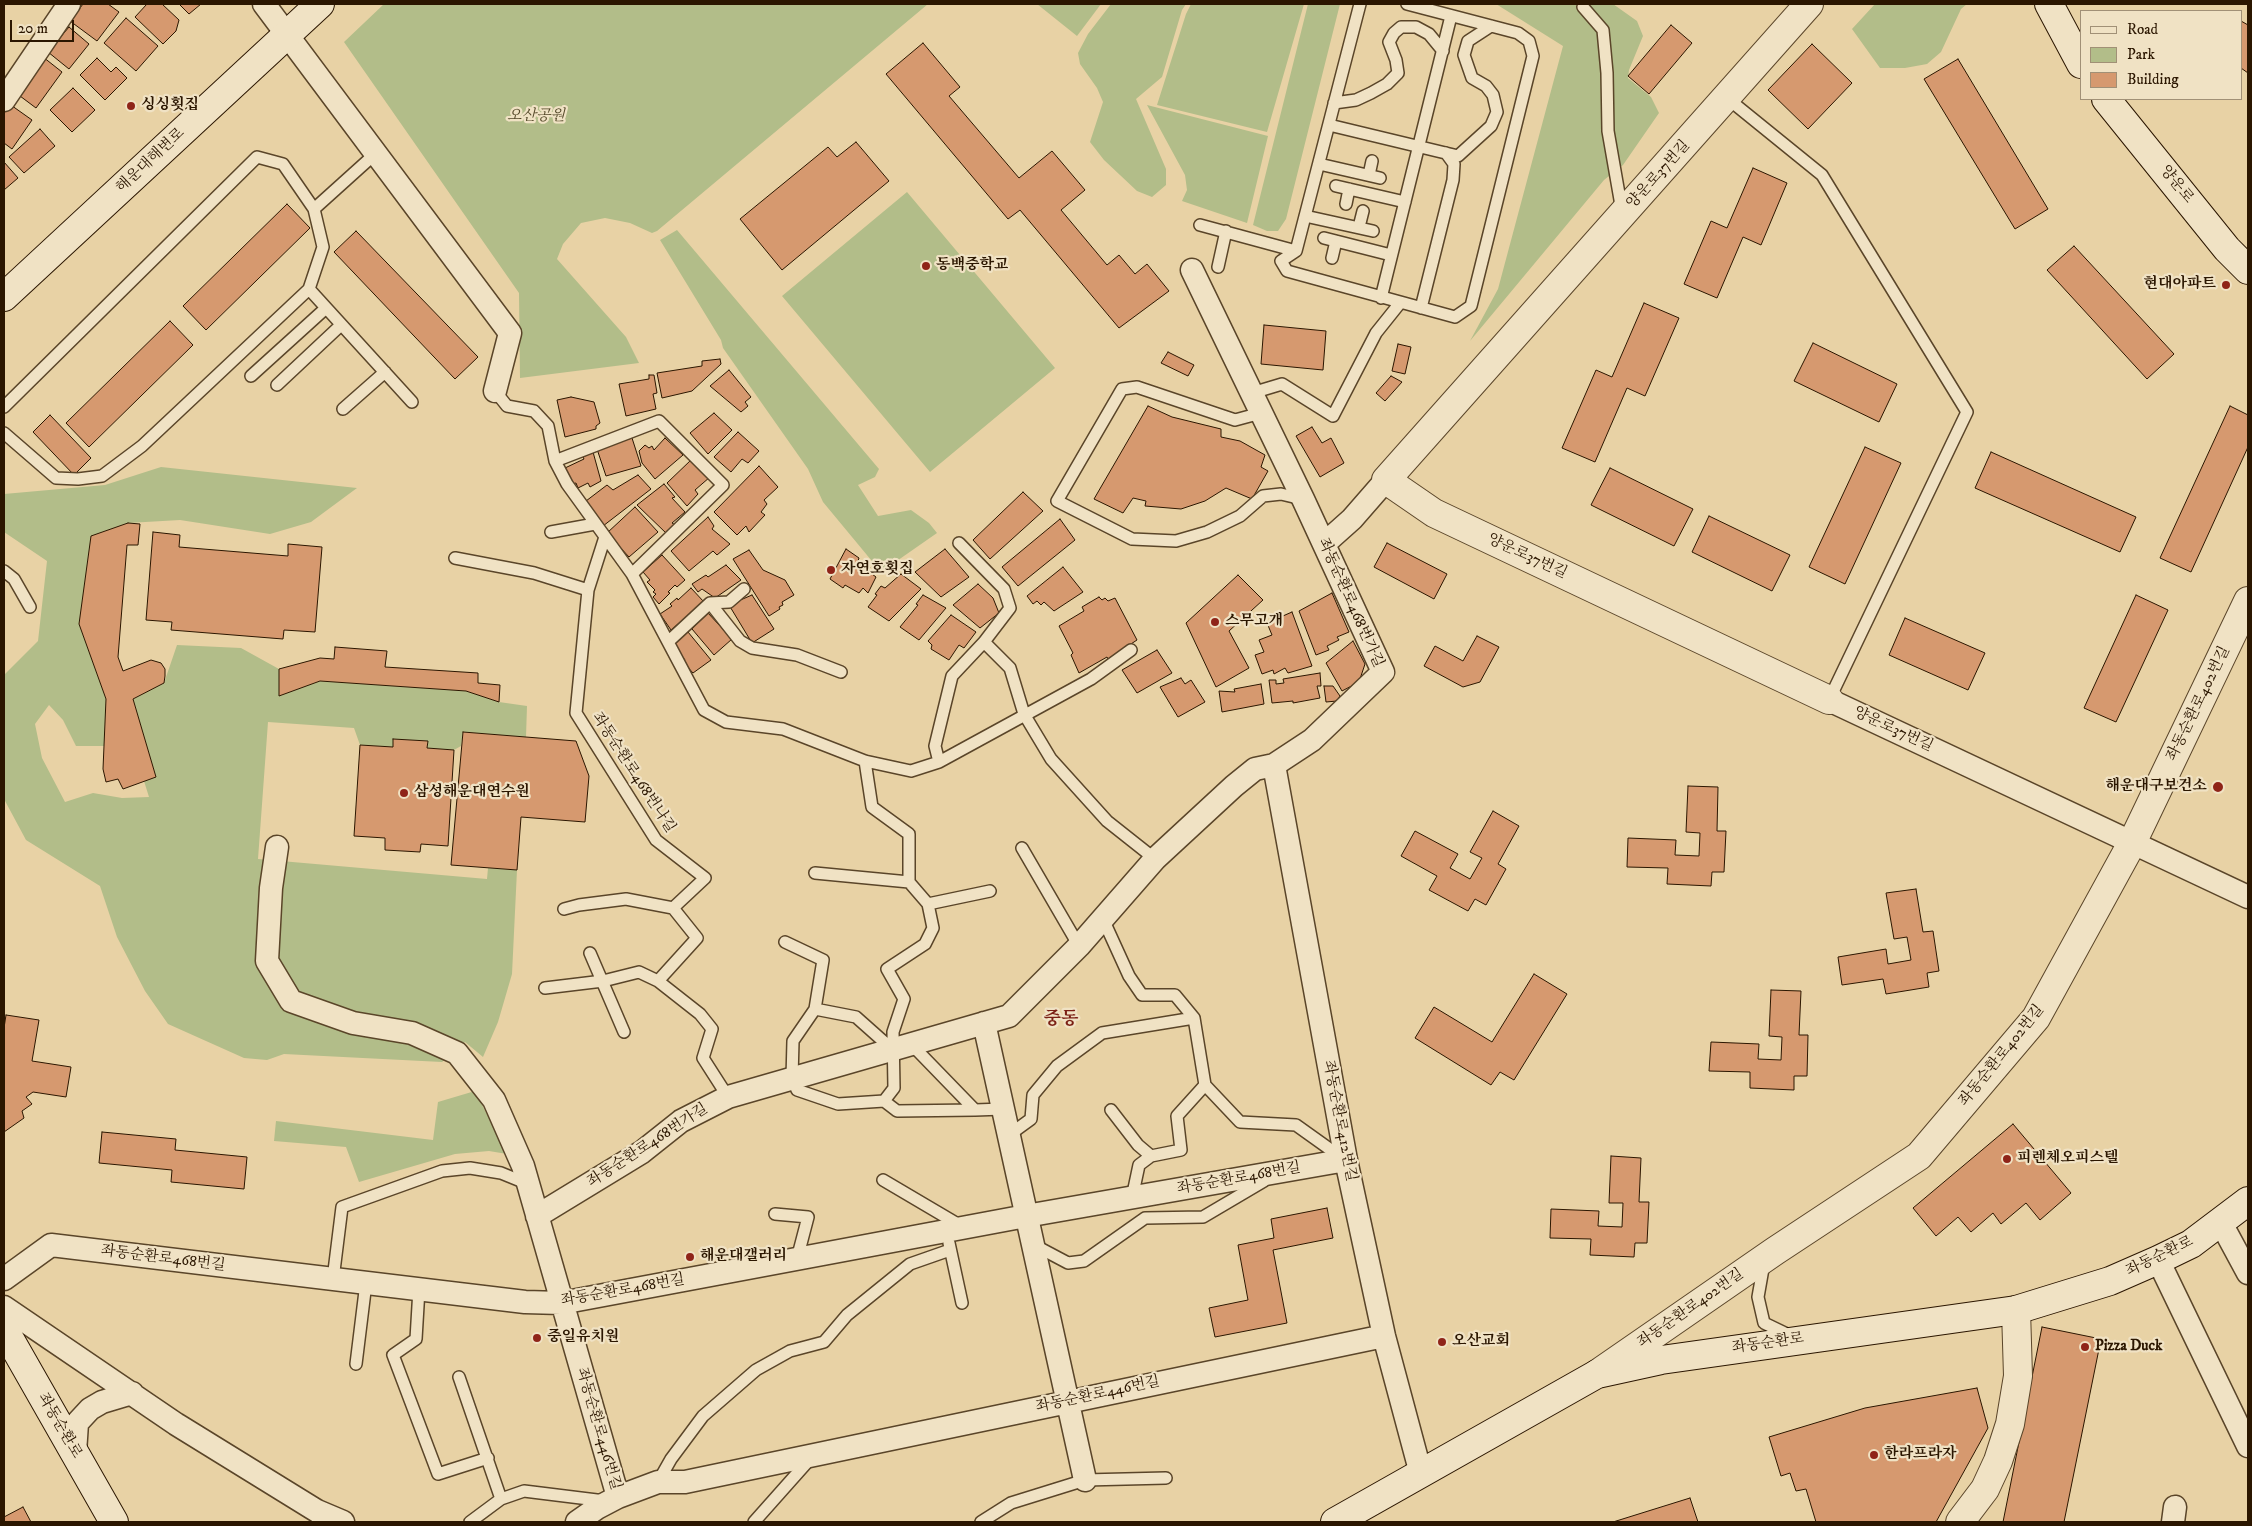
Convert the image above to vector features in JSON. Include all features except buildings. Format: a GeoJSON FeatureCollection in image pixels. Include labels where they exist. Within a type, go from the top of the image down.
{"type":"FeatureCollection","features":[{"type":"Feature","properties":{"kind":"street"},"geometry":{"type":"LineString","coordinates":[[4,100],[69,4]]}},
{"type":"Feature","properties":{"kind":"street"},"geometry":{"type":"LineString","coordinates":[[264,4],[510,333],[494,391]]}},
{"type":"Feature","properties":{"kind":"street","name":"해운대해변로"},"geometry":{"type":"LineString","coordinates":[[4,297],[320,4]]}},
{"type":"Feature","properties":{"kind":"street","name":"양운로37번길"},"geometry":{"type":"LineString","coordinates":[[1809,4],[1386,480],[1434,514],[2248,897]]}},
{"type":"Feature","properties":{"kind":"street"},"geometry":{"type":"LineString","coordinates":[[2049,4],[2080,62]]}},
{"type":"Feature","properties":{"kind":"street","name":"양운로"},"geometry":{"type":"LineString","coordinates":[[2107,100],[2227,249],[2248,270]]}},
{"type":"Feature","properties":{"kind":"street","name":"좌동순환로468번가길"},"geometry":{"type":"LineString","coordinates":[[537,1216],[642,1152],[681,1121],[728,1097],[1009,1016],[1079,946],[1155,860],[1234,786],[1255,769],[1274,765],[1312,740],[1383,672],[1303,499],[1192,270]]}},
{"type":"Feature","properties":{"kind":"street"},"geometry":{"type":"LineString","coordinates":[[1324,544],[1352,520],[1386,480]]}},
{"type":"Feature","properties":{"kind":"street","name":"좌동순환로402번길"},"geometry":{"type":"LineString","coordinates":[[1597,1374],[1764,1258],[1919,1156],[2036,1018],[2132,843],[2248,601]]}},
{"type":"Feature","properties":{"kind":"street","name":"좌동순환로412번길"},"geometry":{"type":"LineString","coordinates":[[1274,765],[1346,1160],[1384,1336],[1421,1474]]}},
{"type":"Feature","properties":{"kind":"street"},"geometry":{"type":"LineString","coordinates":[[277,847],[271,888],[267,961],[291,1001],[353,1023],[412,1033],[457,1053],[494,1100],[523,1166],[561,1303]]}},
{"type":"Feature","properties":{"kind":"street"},"geometry":{"type":"LineString","coordinates":[[984,1023],[1085,1480]]}},
{"type":"Feature","properties":{"kind":"street","name":"좌동순환로468번길"},"geometry":{"type":"LineString","coordinates":[[4,1279],[52,1246],[525,1302],[561,1303],[797,1259],[953,1236],[1026,1216],[1346,1160]]}},
{"type":"Feature","properties":{"kind":"street","name":"좌동순환로"},"geometry":{"type":"LineString","coordinates":[[1335,1522],[1597,1374],[1661,1360],[1797,1339],[2016,1310],[2110,1281],[2158,1260],[2191,1244],[2248,1201]]}},
{"type":"Feature","properties":{"kind":"street"},"geometry":{"type":"LineString","coordinates":[[2221,1223],[2248,1273]]}},
{"type":"Feature","properties":{"kind":"street"},"geometry":{"type":"LineString","coordinates":[[2158,1260],[2248,1446]]}},
{"type":"Feature","properties":{"kind":"street","name":"좌동순환로446번길"},"geometry":{"type":"LineString","coordinates":[[561,1303],[604,1507]]}},
{"type":"Feature","properties":{"kind":"street"},"geometry":{"type":"LineString","coordinates":[[4,1307],[176,1424],[317,1511],[343,1522]]}},
{"type":"Feature","properties":{"kind":"street"},"geometry":{"type":"LineString","coordinates":[[1960,1522],[1985,1489],[1998,1461],[2010,1424],[2018,1376],[2016,1310]]}},
{"type":"Feature","properties":{"kind":"street","name":"좌동순환로"},"geometry":{"type":"LineString","coordinates":[[4,1329],[114,1522]]}},
{"type":"Feature","properties":{"kind":"street","name":"좌동순환로446번길"},"geometry":{"type":"LineString","coordinates":[[577,1522],[658,1482],[684,1482],[1384,1336]]}},
{"type":"Feature","properties":{"kind":"street"},"geometry":{"type":"LineString","coordinates":[[74,1453],[77,1423],[90,1409],[102,1402],[132,1393]]}},
{"type":"Feature","properties":{"kind":"lane"},"geometry":{"type":"LineString","coordinates":[[1360,4],[1296,251],[1281,261],[1287,271],[1455,317],[1471,306],[1533,56],[1529,41],[1518,33],[1407,4]]}},
{"type":"Feature","properties":{"kind":"lane"},"geometry":{"type":"LineString","coordinates":[[1583,7],[1603,30],[1607,73],[1608,131],[1622,216]]}},
{"type":"Feature","properties":{"kind":"lane"},"geometry":{"type":"LineString","coordinates":[[1381,298],[1452,16]]}},
{"type":"Feature","properties":{"kind":"lane"},"geometry":{"type":"LineString","coordinates":[[1334,103],[1356,100],[1371,94],[1387,84],[1398,73],[1396,60],[1389,42],[1401,26],[1416,26],[1429,34],[1442,51]]}},
{"type":"Feature","properties":{"kind":"lane"},"geometry":{"type":"LineString","coordinates":[[1328,125],[1458,156],[1492,126],[1497,112],[1494,95],[1486,86],[1472,78],[1464,55],[1468,41],[1491,26]]}},
{"type":"Feature","properties":{"kind":"lane"},"geometry":{"type":"LineString","coordinates":[[1727,98],[1822,175],[1967,412],[1829,700]]}},
{"type":"Feature","properties":{"kind":"lane"},"geometry":{"type":"LineString","coordinates":[[1421,308],[1453,180],[1454,164],[1446,153]]}},
{"type":"Feature","properties":{"kind":"lane"},"geometry":{"type":"LineString","coordinates":[[314,209],[375,154]]}},
{"type":"Feature","properties":{"kind":"lane"},"geometry":{"type":"LineString","coordinates":[[4,407],[257,157],[283,164],[314,209],[323,247],[309,290],[142,446],[102,476],[78,480],[56,478],[4,433]]}},
{"type":"Feature","properties":{"kind":"lane"},"geometry":{"type":"LineString","coordinates":[[1319,164],[1375,176],[1372,161]]}},
{"type":"Feature","properties":{"kind":"lane"},"geometry":{"type":"LineString","coordinates":[[1336,186],[1404,202]]}},
{"type":"Feature","properties":{"kind":"lane"},"geometry":{"type":"LineString","coordinates":[[1346,204],[1349,189]]}},
{"type":"Feature","properties":{"kind":"lane"},"geometry":{"type":"LineString","coordinates":[[1359,227],[1363,211]]}},
{"type":"Feature","properties":{"kind":"lane"},"geometry":{"type":"LineString","coordinates":[[1305,216],[1374,231]]}},
{"type":"Feature","properties":{"kind":"lane"},"geometry":{"type":"LineString","coordinates":[[1200,225],[1296,251]]}},
{"type":"Feature","properties":{"kind":"lane"},"geometry":{"type":"LineString","coordinates":[[1218,267],[1226,231]]}},
{"type":"Feature","properties":{"kind":"lane"},"geometry":{"type":"LineString","coordinates":[[1324,238],[1391,256]]}},
{"type":"Feature","properties":{"kind":"lane"},"geometry":{"type":"LineString","coordinates":[[1332,258],[1336,241]]}},
{"type":"Feature","properties":{"kind":"lane"},"geometry":{"type":"LineString","coordinates":[[309,290],[412,402]]}},
{"type":"Feature","properties":{"kind":"lane"},"geometry":{"type":"LineString","coordinates":[[1252,392],[1282,384],[1333,416],[1376,333],[1400,303]]}},
{"type":"Feature","properties":{"kind":"lane"},"geometry":{"type":"LineString","coordinates":[[251,376],[326,308]]}},
{"type":"Feature","properties":{"kind":"lane"},"geometry":{"type":"LineString","coordinates":[[277,385],[341,324]]}},
{"type":"Feature","properties":{"kind":"lane"},"geometry":{"type":"LineString","coordinates":[[343,409],[385,372]]}},
{"type":"Feature","properties":{"kind":"lane"},"geometry":{"type":"LineString","coordinates":[[1262,413],[1235,420],[1136,387],[1122,389],[1057,501],[1132,539],[1176,541],[1207,532],[1240,516],[1263,496],[1281,494],[1303,499]]}},
{"type":"Feature","properties":{"kind":"lane"},"geometry":{"type":"LineString","coordinates":[[494,391],[507,406],[534,411],[548,426],[555,461],[567,484],[632,574],[704,710],[726,722],[783,729],[865,761],[910,771],[939,762],[1091,679],[1131,650]]}},
{"type":"Feature","properties":{"kind":"lane"},"geometry":{"type":"LineString","coordinates":[[555,461],[659,421],[722,485],[632,574]]}},
{"type":"Feature","properties":{"kind":"lane"},"geometry":{"type":"LineString","coordinates":[[551,532],[595,524]]}},
{"type":"Feature","properties":{"kind":"lane","name":"좌동순환로468번나길"},"geometry":{"type":"LineString","coordinates":[[605,537],[588,590],[576,713],[656,840],[705,878],[673,908]]}},
{"type":"Feature","properties":{"kind":"lane"},"geometry":{"type":"LineString","coordinates":[[939,762],[935,746],[952,676],[984,642],[1010,608],[1004,589],[959,543]]}},
{"type":"Feature","properties":{"kind":"lane"},"geometry":{"type":"LineString","coordinates":[[455,558],[534,573],[588,590]]}},
{"type":"Feature","properties":{"kind":"lane"},"geometry":{"type":"LineString","coordinates":[[4,571],[14,579],[30,607]]}},
{"type":"Feature","properties":{"kind":"lane"},"geometry":{"type":"LineString","coordinates":[[669,641],[710,603],[729,602],[744,588]]}},
{"type":"Feature","properties":{"kind":"lane"},"geometry":{"type":"LineString","coordinates":[[710,603],[740,641],[752,648],[797,655],[841,672]]}},
{"type":"Feature","properties":{"kind":"lane"},"geometry":{"type":"LineString","coordinates":[[984,642],[1010,668],[1024,714],[1051,759],[1108,821],[1155,860]]}},
{"type":"Feature","properties":{"kind":"lane"},"geometry":{"type":"LineString","coordinates":[[865,761],[872,807],[908,834],[908,882]]}},
{"type":"Feature","properties":{"kind":"lane"},"geometry":{"type":"LineString","coordinates":[[1022,848],[1079,946]]}},
{"type":"Feature","properties":{"kind":"lane"},"geometry":{"type":"LineString","coordinates":[[815,873],[908,882],[928,904],[933,928],[925,944],[887,968],[904,999],[893,1032],[902,1046],[894,1088],[884,1101]]}},
{"type":"Feature","properties":{"kind":"lane"},"geometry":{"type":"LineString","coordinates":[[928,904],[990,891]]}},
{"type":"Feature","properties":{"kind":"lane"},"geometry":{"type":"LineString","coordinates":[[564,909],[579,905],[626,899],[673,908],[697,938],[658,981]]}},
{"type":"Feature","properties":{"kind":"lane"},"geometry":{"type":"LineString","coordinates":[[1103,919],[1129,976],[1142,995],[1174,995],[1194,1018],[1205,1085],[1240,1122],[1296,1124],[1346,1160]]}},
{"type":"Feature","properties":{"kind":"lane"},"geometry":{"type":"LineString","coordinates":[[785,942],[823,960],[815,1009],[792,1041],[792,1078],[796,1090],[838,1104],[884,1101],[897,1111],[1003,1109]]}},
{"type":"Feature","properties":{"kind":"lane"},"geometry":{"type":"LineString","coordinates":[[590,953],[624,1032]]}},
{"type":"Feature","properties":{"kind":"lane"},"geometry":{"type":"LineString","coordinates":[[545,988],[603,982],[639,972],[658,981],[700,1014],[712,1029],[703,1058],[728,1097]]}},
{"type":"Feature","properties":{"kind":"lane"},"geometry":{"type":"LineString","coordinates":[[815,1009],[856,1017],[902,1046],[975,1110]]}},
{"type":"Feature","properties":{"kind":"lane"},"geometry":{"type":"LineString","coordinates":[[1009,1135],[1031,1119],[1033,1095],[1057,1066],[1102,1033],[1194,1018]]}},
{"type":"Feature","properties":{"kind":"lane"},"geometry":{"type":"LineString","coordinates":[[1132,1198],[1139,1165],[1151,1156],[1181,1150],[1176,1116],[1205,1085]]}},
{"type":"Feature","properties":{"kind":"lane"},"geometry":{"type":"LineString","coordinates":[[1111,1110],[1138,1145],[1151,1156]]}},
{"type":"Feature","properties":{"kind":"lane"},"geometry":{"type":"LineString","coordinates":[[333,1279],[342,1206],[442,1171],[470,1168],[501,1172],[528,1184]]}},
{"type":"Feature","properties":{"kind":"lane"},"geometry":{"type":"LineString","coordinates":[[1032,1244],[1068,1263],[1084,1261],[1145,1218],[1203,1217],[1279,1172]]}},
{"type":"Feature","properties":{"kind":"lane"},"geometry":{"type":"LineString","coordinates":[[883,1180],[953,1236],[962,1303]]}},
{"type":"Feature","properties":{"kind":"lane"},"geometry":{"type":"LineString","coordinates":[[775,1214],[808,1217],[797,1259]]}},
{"type":"Feature","properties":{"kind":"lane"},"geometry":{"type":"LineString","coordinates":[[658,1482],[671,1459],[703,1416],[756,1370],[790,1351],[824,1342],[847,1315],[910,1264],[953,1236]]}},
{"type":"Feature","properties":{"kind":"lane"},"geometry":{"type":"LineString","coordinates":[[1764,1258],[1758,1297],[1764,1323],[1797,1339]]}},
{"type":"Feature","properties":{"kind":"lane"},"geometry":{"type":"LineString","coordinates":[[356,1364],[366,1283]]}},
{"type":"Feature","properties":{"kind":"lane"},"geometry":{"type":"LineString","coordinates":[[418,1289],[416,1339],[393,1355],[438,1474],[488,1458]]}},
{"type":"Feature","properties":{"kind":"lane"},"geometry":{"type":"LineString","coordinates":[[459,1377],[501,1499]]}},
{"type":"Feature","properties":{"kind":"lane"},"geometry":{"type":"LineString","coordinates":[[754,1522],[812,1456]]}},
{"type":"Feature","properties":{"kind":"lane"},"geometry":{"type":"LineString","coordinates":[[982,1522],[1011,1504],[1085,1480],[1166,1478]]}},
{"type":"Feature","properties":{"kind":"lane","name":"좌동순환로446번길"},"geometry":{"type":"LineString","coordinates":[[470,1522],[501,1499],[524,1491],[604,1507]]}},
{"type":"Feature","properties":{"kind":"green space","name":"오산공원"},"geometry":{"type":"Polygon","coordinates":[[[384,4],[928,4],[657,231],[652,233],[630,223],[605,218],[581,223],[563,244],[557,259],[626,337],[639,363],[520,378],[519,293],[344,42],[384,4]]]}},
{"type":"Feature","properties":{"kind":"green space"},"geometry":{"type":"Polygon","coordinates":[[[1037,4],[1101,4],[1077,36],[1037,4]]]}},
{"type":"Feature","properties":{"kind":"green space"},"geometry":{"type":"Polygon","coordinates":[[[1111,4],[1186,4],[1182,10],[1162,77],[1136,99],[1166,169],[1166,185],[1152,197],[1137,191],[1104,160],[1090,142],[1103,102],[1097,88],[1080,64],[1078,53],[1088,34],[1111,4]]]}},
{"type":"Feature","properties":{"kind":"green space"},"geometry":{"type":"Polygon","coordinates":[[[1191,4],[1304,4],[1267,132],[1157,105],[1186,14],[1191,4]]]}},
{"type":"Feature","properties":{"kind":"green space"},"geometry":{"type":"Polygon","coordinates":[[[1308,4],[1340,4],[1286,219],[1278,231],[1267,231],[1253,225],[1308,4]]]}},
{"type":"Feature","properties":{"kind":"green space"},"geometry":{"type":"Polygon","coordinates":[[[1496,4],[1613,4],[1637,21],[1643,36],[1629,70],[1628,78],[1651,97],[1659,113],[1623,165],[1604,180],[1470,341],[1498,289],[1563,46],[1496,4]]]}},
{"type":"Feature","properties":{"kind":"green space"},"geometry":{"type":"Polygon","coordinates":[[[1875,4],[1967,4],[1961,9],[1941,52],[1927,64],[1905,68],[1880,68],[1852,29],[1875,4]]]}},
{"type":"Feature","properties":{"kind":"green space"},"geometry":{"type":"Polygon","coordinates":[[[1147,105],[1268,136],[1247,223],[1182,201],[1187,190],[1185,175],[1147,105]]]}},
{"type":"Feature","properties":{"kind":"green space"},"geometry":{"type":"Polygon","coordinates":[[[907,192],[1055,368],[930,472],[782,296],[907,192]]]}},
{"type":"Feature","properties":{"kind":"green space"},"geometry":{"type":"Polygon","coordinates":[[[677,230],[879,469],[875,477],[858,485],[878,516],[911,510],[929,523],[937,533],[881,572],[823,502],[808,469],[723,348],[721,340],[660,240],[677,230]]]}},
{"type":"Feature","properties":{"kind":"green space"},"geometry":{"type":"Polygon","coordinates":[[[161,467],[357,488],[311,522],[270,534],[180,520],[128,523],[91,536],[79,624],[106,699],[104,746],[76,746],[63,720],[49,705],[35,724],[42,758],[65,802],[93,793],[122,798],[149,797],[144,781],[156,777],[133,699],[164,683],[177,645],[241,648],[279,669],[279,696],[320,681],[466,691],[499,702],[527,706],[526,737],[463,732],[461,746],[454,750],[427,748],[428,741],[393,739],[393,747],[360,745],[354,728],[268,722],[258,859],[487,879],[488,868],[517,870],[512,974],[498,1022],[483,1057],[465,1042],[442,1062],[284,1054],[267,1060],[244,1058],[168,1024],[145,991],[117,937],[100,886],[26,840],[4,799],[4,675],[38,641],[47,561],[4,532],[4,494],[105,485],[161,467]]]}},
{"type":"Feature","properties":{"kind":"green space"},"geometry":{"type":"Polygon","coordinates":[[[475,1091],[507,1154],[489,1151],[455,1154],[359,1182],[346,1147],[274,1141],[276,1121],[433,1140],[438,1102],[475,1091]]]}},
{"type":"Feature","properties":{"kind":"place","name":"싱싱횟집"},"geometry":{"type":"Point","coordinates":[131,106]}},
{"type":"Feature","properties":{"kind":"place","name":"동백중학교"},"geometry":{"type":"Point","coordinates":[926,266]}},
{"type":"Feature","properties":{"kind":"place","name":"현대아파트"},"geometry":{"type":"Point","coordinates":[2226,285]}},
{"type":"Feature","properties":{"kind":"place","name":"자연호횟집"},"geometry":{"type":"Point","coordinates":[831,570]}},
{"type":"Feature","properties":{"kind":"place","name":"스무고개"},"geometry":{"type":"Point","coordinates":[1215,622]}},
{"type":"Feature","properties":{"kind":"place","name":"해운대구보건소"},"geometry":{"type":"Point","coordinates":[2218,787]}},
{"type":"Feature","properties":{"kind":"place","name":"삼성해운대연수원"},"geometry":{"type":"Point","coordinates":[404,793]}},
{"type":"Feature","properties":{"kind":"place","name":"피렌체오피스텔"},"geometry":{"type":"Point","coordinates":[2007,1159]}},
{"type":"Feature","properties":{"kind":"place","name":"해운대갤러리"},"geometry":{"type":"Point","coordinates":[690,1257]}},
{"type":"Feature","properties":{"kind":"place","name":"중일유치원"},"geometry":{"type":"Point","coordinates":[537,1338]}},
{"type":"Feature","properties":{"kind":"place","name":"오산교회"},"geometry":{"type":"Point","coordinates":[1442,1342]}},
{"type":"Feature","properties":{"kind":"place","name":"Pizza Duck"},"geometry":{"type":"Point","coordinates":[2085,1347]}},
{"type":"Feature","properties":{"kind":"place","name":"한라프라자"},"geometry":{"type":"Point","coordinates":[1874,1455]}},
{"type":"Feature","properties":{"kind":"district","name":"중동"},"geometry":{"type":"Point","coordinates":[1061,1020]}}]}
